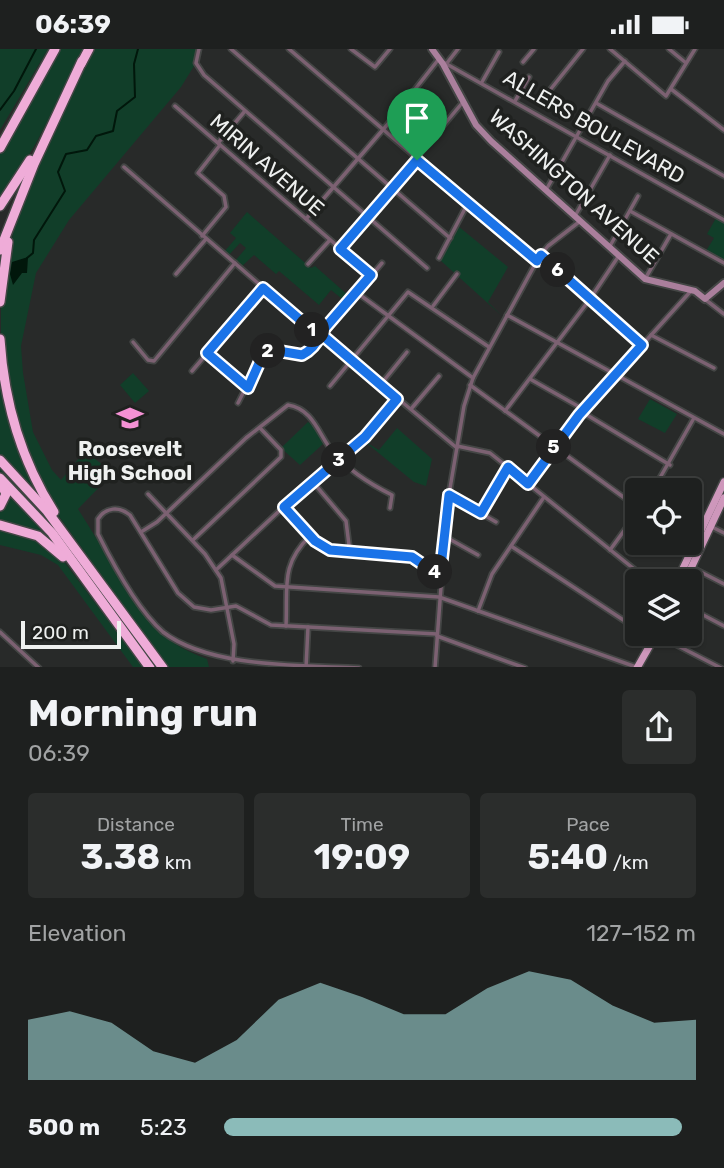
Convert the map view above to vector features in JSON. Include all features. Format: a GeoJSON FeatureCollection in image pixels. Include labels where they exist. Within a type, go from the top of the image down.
{"type":"FeatureCollection","features":[{"type":"Feature","properties":{"kind":"highway"},"geometry":{"type":"LineString","coordinates":[[0,206],[26,167],[89,49]]}},
{"type":"Feature","properties":{"kind":"highway"},"geometry":{"type":"LineString","coordinates":[[0,136],[52,53]]}},
{"type":"Feature","properties":{"kind":"highway"},"geometry":{"type":"LineString","coordinates":[[0,148],[52,53]]}},
{"type":"Feature","properties":{"kind":"highway"},"geometry":{"type":"LineString","coordinates":[[0,250],[25,186],[82,61]]}},
{"type":"Feature","properties":{"kind":"highway"},"geometry":{"type":"LineString","coordinates":[[0,302],[9,235],[25,186]]}},
{"type":"Feature","properties":{"kind":"highway"},"geometry":{"type":"LineString","coordinates":[[0,339],[8,400],[27,460],[47,500],[90,569]]}},
{"type":"Feature","properties":{"kind":"highway"},"geometry":{"type":"LineString","coordinates":[[0,460],[43,506],[163,667]]}},
{"type":"Feature","properties":{"kind":"highway"},"geometry":{"type":"LineString","coordinates":[[0,480],[6,494],[0,506]]}},
{"type":"Feature","properties":{"kind":"highway"},"geometry":{"type":"LineString","coordinates":[[0,480],[39,518],[150,667]]}},
{"type":"Feature","properties":{"kind":"highway"},"geometry":{"type":"LineString","coordinates":[[0,523],[33,534],[56,549],[107,609]]}},
{"type":"Feature","properties":{"kind":"main road"},"geometry":{"type":"LineString","coordinates":[[691,567],[724,483]]}},
{"type":"Feature","properties":{"kind":"main road"},"geometry":{"type":"LineString","coordinates":[[702,532],[724,498]]}},
{"type":"Feature","properties":{"kind":"main road"},"geometry":{"type":"LineString","coordinates":[[638,667],[648,646]]}},
{"type":"Feature","properties":{"kind":"street"},"geometry":{"type":"LineString","coordinates":[[199,49],[196,61],[204,75],[427,268]]}},
{"type":"Feature","properties":{"kind":"street"},"geometry":{"type":"LineString","coordinates":[[231,49],[450,238]]}},
{"type":"Feature","properties":{"kind":"street"},"geometry":{"type":"LineString","coordinates":[[289,49],[537,261]]}},
{"type":"Feature","properties":{"kind":"street"},"geometry":{"type":"LineString","coordinates":[[351,49],[375,67],[390,49]]}},
{"type":"Feature","properties":{"kind":"street","name":"WASHINGTON AVENUE"},"geometry":{"type":"LineString","coordinates":[[432,49],[443,61],[481,132],[645,279],[692,290],[705,299]]}},
{"type":"Feature","properties":{"kind":"street"},"geometry":{"type":"LineString","coordinates":[[306,219],[443,61],[458,49]]}},
{"type":"Feature","properties":{"kind":"street"},"geometry":{"type":"LineString","coordinates":[[523,62],[534,49]]}},
{"type":"Feature","properties":{"kind":"street"},"geometry":{"type":"LineString","coordinates":[[550,90],[583,49]]}},
{"type":"Feature","properties":{"kind":"street"},"geometry":{"type":"LineString","coordinates":[[610,49],[666,96],[695,49]]}},
{"type":"Feature","properties":{"kind":"street"},"geometry":{"type":"LineString","coordinates":[[669,49],[686,63]]}},
{"type":"Feature","properties":{"kind":"street"},"geometry":{"type":"LineString","coordinates":[[482,82],[499,52]]}},
{"type":"Feature","properties":{"kind":"street","name":"ALLERS BOULEVARD"},"geometry":{"type":"LineString","coordinates":[[443,61],[724,220]]}},
{"type":"Feature","properties":{"kind":"street"},"geometry":{"type":"LineString","coordinates":[[546,190],[596,103],[625,61]]}},
{"type":"Feature","properties":{"kind":"street"},"geometry":{"type":"LineString","coordinates":[[515,101],[529,77]]}},
{"type":"Feature","properties":{"kind":"street"},"geometry":{"type":"LineString","coordinates":[[671,89],[724,130]]}},
{"type":"Feature","properties":{"kind":"street"},"geometry":{"type":"LineString","coordinates":[[340,249],[393,189],[463,102]]}},
{"type":"Feature","properties":{"kind":"street"},"geometry":{"type":"LineString","coordinates":[[596,103],[724,176]]}},
{"type":"Feature","properties":{"kind":"street","name":"MIRIN AVENUE"},"geometry":{"type":"LineString","coordinates":[[175,106],[371,275]]}},
{"type":"Feature","properties":{"kind":"street"},"geometry":{"type":"LineString","coordinates":[[176,274],[226,207],[224,196],[198,173],[245,111]]}},
{"type":"Feature","properties":{"kind":"street"},"geometry":{"type":"LineString","coordinates":[[435,667],[440,576],[449,495],[470,386],[537,261],[578,218],[610,155]]}},
{"type":"Feature","properties":{"kind":"street"},"geometry":{"type":"LineString","coordinates":[[124,167],[263,288],[457,447],[486,451],[634,569]]}},
{"type":"Feature","properties":{"kind":"street"},"geometry":{"type":"LineString","coordinates":[[610,247],[638,196]]}},
{"type":"Feature","properties":{"kind":"street"},"geometry":{"type":"LineString","coordinates":[[439,258],[468,203]]}},
{"type":"Feature","properties":{"kind":"street"},"geometry":{"type":"LineString","coordinates":[[630,211],[724,263]]}},
{"type":"Feature","properties":{"kind":"street"},"geometry":{"type":"LineString","coordinates":[[645,279],[671,234]]}},
{"type":"Feature","properties":{"kind":"street"},"geometry":{"type":"LineString","coordinates":[[309,264],[330,240]]}},
{"type":"Feature","properties":{"kind":"street"},"geometry":{"type":"LineString","coordinates":[[541,255],[642,345]]}},
{"type":"Feature","properties":{"kind":"street"},"geometry":{"type":"LineString","coordinates":[[505,411],[590,299],[619,255]]}},
{"type":"Feature","properties":{"kind":"street"},"geometry":{"type":"LineString","coordinates":[[133,342],[148,360],[154,361],[168,340],[235,263]]}},
{"type":"Feature","properties":{"kind":"street"},"geometry":{"type":"LineString","coordinates":[[238,403],[264,352],[273,350],[302,355],[382,263]]}},
{"type":"Feature","properties":{"kind":"street"},"geometry":{"type":"LineString","coordinates":[[433,307],[457,274]]}},
{"type":"Feature","properties":{"kind":"street"},"geometry":{"type":"LineString","coordinates":[[724,283],[705,299],[724,314]]}},
{"type":"Feature","properties":{"kind":"street"},"geometry":{"type":"LineString","coordinates":[[192,371],[263,288]]}},
{"type":"Feature","properties":{"kind":"street"},"geometry":{"type":"LineString","coordinates":[[528,484],[582,410],[692,290]]}},
{"type":"Feature","properties":{"kind":"street"},"geometry":{"type":"LineString","coordinates":[[356,292],[473,378]]}},
{"type":"Feature","properties":{"kind":"street"},"geometry":{"type":"LineString","coordinates":[[330,386],[408,292],[489,348]]}},
{"type":"Feature","properties":{"kind":"street"},"geometry":{"type":"LineString","coordinates":[[507,315],[724,434]]}},
{"type":"Feature","properties":{"kind":"street"},"geometry":{"type":"LineString","coordinates":[[651,335],[714,368]]}},
{"type":"Feature","properties":{"kind":"street"},"geometry":{"type":"LineString","coordinates":[[381,384],[407,352]]}},
{"type":"Feature","properties":{"kind":"street"},"geometry":{"type":"LineString","coordinates":[[207,353],[248,388]]}},
{"type":"Feature","properties":{"kind":"street"},"geometry":{"type":"LineString","coordinates":[[410,409],[439,376]]}},
{"type":"Feature","properties":{"kind":"street"},"geometry":{"type":"LineString","coordinates":[[530,379],[670,465]]}},
{"type":"Feature","properties":{"kind":"street"},"geometry":{"type":"LineString","coordinates":[[470,386],[625,497]]}},
{"type":"Feature","properties":{"kind":"street"},"geometry":{"type":"LineString","coordinates":[[216,571],[312,481],[365,437],[397,399]]}},
{"type":"Feature","properties":{"kind":"street"},"geometry":{"type":"LineString","coordinates":[[141,532],[167,513],[284,406],[294,406],[318,425],[330,449],[340,459],[365,481],[392,495],[390,508]]}},
{"type":"Feature","properties":{"kind":"street"},"geometry":{"type":"LineString","coordinates":[[661,478],[694,418]]}},
{"type":"Feature","properties":{"kind":"street"},"geometry":{"type":"LineString","coordinates":[[192,540],[281,457],[281,450],[260,428]]}},
{"type":"Feature","properties":{"kind":"street"},"geometry":{"type":"LineString","coordinates":[[481,513],[508,467]]}},
{"type":"Feature","properties":{"kind":"street"},"geometry":{"type":"LineString","coordinates":[[312,481],[346,521],[350,553]]}},
{"type":"Feature","properties":{"kind":"street"},"geometry":{"type":"LineString","coordinates":[[148,494],[192,540],[216,571],[234,644],[233,661]]}},
{"type":"Feature","properties":{"kind":"street"},"geometry":{"type":"LineString","coordinates":[[449,495],[496,522]]}},
{"type":"Feature","properties":{"kind":"street"},"geometry":{"type":"LineString","coordinates":[[478,611],[492,574],[544,497]]}},
{"type":"Feature","properties":{"kind":"street"},"geometry":{"type":"LineString","coordinates":[[284,507],[310,536],[330,550],[412,557],[440,576]]}},
{"type":"Feature","properties":{"kind":"street"},"geometry":{"type":"LineString","coordinates":[[359,667],[233,661],[215,658],[180,644],[153,623],[98,534],[98,519],[111,509],[125,511],[186,602],[201,610],[239,607],[262,623],[437,635],[525,667]]}},
{"type":"Feature","properties":{"kind":"street"},"geometry":{"type":"LineString","coordinates":[[708,525],[724,533]]}},
{"type":"Feature","properties":{"kind":"street"},"geometry":{"type":"LineString","coordinates":[[610,550],[625,529]]}},
{"type":"Feature","properties":{"kind":"street"},"geometry":{"type":"LineString","coordinates":[[286,626],[291,557],[310,536]]}},
{"type":"Feature","properties":{"kind":"street"},"geometry":{"type":"LineString","coordinates":[[444,536],[478,555]]}},
{"type":"Feature","properties":{"kind":"street"},"geometry":{"type":"LineString","coordinates":[[510,546],[625,621]]}},
{"type":"Feature","properties":{"kind":"street"},"geometry":{"type":"LineString","coordinates":[[232,555],[271,585],[288,589],[439,597],[638,667]]}},
{"type":"Feature","properties":{"kind":"street"},"geometry":{"type":"LineString","coordinates":[[691,567],[724,584]]}},
{"type":"Feature","properties":{"kind":"street"},"geometry":{"type":"LineString","coordinates":[[702,614],[724,626]]}},
{"type":"Feature","properties":{"kind":"street"},"geometry":{"type":"LineString","coordinates":[[306,666],[308,627]]}},
{"type":"Feature","properties":{"kind":"street"},"geometry":{"type":"LineString","coordinates":[[0,632],[39,667]]}},
{"type":"Feature","properties":{"kind":"street"},"geometry":{"type":"LineString","coordinates":[[677,646],[721,667]]}},
{"type":"Feature","properties":{"kind":"green space"},"geometry":{"type":"Polygon","coordinates":[[[0,49],[48,49],[0,130],[0,49]]]}},
{"type":"Feature","properties":{"kind":"green space"},"geometry":{"type":"Polygon","coordinates":[[[57,49],[85,49],[35,145],[0,201],[0,151],[57,49]]]}},
{"type":"Feature","properties":{"kind":"green space"},"geometry":{"type":"Polygon","coordinates":[[[94,49],[197,49],[194,66],[181,87],[69,220],[36,273],[21,346],[33,432],[52,470],[61,480],[85,451],[113,473],[78,509],[147,619],[174,643],[207,659],[209,667],[168,667],[50,504],[21,441],[1,343],[1,302],[16,216],[27,183],[94,49]]]}},
{"type":"Feature","properties":{"kind":"green space"},"geometry":{"type":"Polygon","coordinates":[[[247,212],[311,268],[315,266],[350,297],[346,302],[331,290],[319,305],[279,271],[276,274],[254,255],[241,267],[235,261],[246,248],[240,243],[228,256],[224,252],[236,238],[230,233],[247,212]]]}},
{"type":"Feature","properties":{"kind":"green space"},"geometry":{"type":"Polygon","coordinates":[[[716,218],[724,222],[724,261],[706,251],[714,238],[707,234],[716,218]]]}},
{"type":"Feature","properties":{"kind":"green space"},"geometry":{"type":"Polygon","coordinates":[[[458,226],[508,267],[488,302],[502,316],[440,260],[458,226]]]}},
{"type":"Feature","properties":{"kind":"green space"},"geometry":{"type":"Polygon","coordinates":[[[133,373],[149,391],[135,403],[120,385],[133,373]]]}},
{"type":"Feature","properties":{"kind":"green space"},"geometry":{"type":"Polygon","coordinates":[[[0,376],[38,492],[0,454],[0,376]]]}},
{"type":"Feature","properties":{"kind":"green space"},"geometry":{"type":"Polygon","coordinates":[[[650,399],[677,414],[665,433],[638,419],[650,399]]]}},
{"type":"Feature","properties":{"kind":"green space"},"geometry":{"type":"Polygon","coordinates":[[[308,422],[317,429],[323,444],[300,465],[281,448],[308,422]]]}},
{"type":"Feature","properties":{"kind":"green space"},"geometry":{"type":"Polygon","coordinates":[[[397,428],[432,459],[426,486],[414,482],[364,441],[379,450],[397,428]]]}},
{"type":"Feature","properties":{"kind":"green space"},"geometry":{"type":"Polygon","coordinates":[[[0,466],[54,527],[158,667],[143,652],[60,539],[0,471],[0,466]]]}},
{"type":"Feature","properties":{"kind":"green space"},"geometry":{"type":"Polygon","coordinates":[[[9,493],[56,545],[0,520],[0,508],[9,493]]]}},
{"type":"Feature","properties":{"kind":"green space"},"geometry":{"type":"Polygon","coordinates":[[[0,526],[34,537],[60,556],[143,667],[133,667],[58,565],[41,555],[0,545],[0,526]]]}},
{"type":"Feature","properties":{"kind":"shaded area"},"geometry":{"type":"Polygon","coordinates":[[[28,257],[27,273],[22,273],[13,285],[10,274],[12,262],[28,257]]]}},
{"type":"Feature","properties":{"kind":"waterway"},"geometry":{"type":"LineString","coordinates":[[0,110],[14,91],[36,49]]}},
{"type":"Feature","properties":{"kind":"waterway"},"geometry":{"type":"LineString","coordinates":[[27,258],[33,253],[34,240],[65,191],[58,172],[66,154],[87,150],[96,136],[113,131],[117,111],[135,97],[134,64],[138,49]]}},
{"type":"Feature","properties":{"kind":"place","name":"Roosevelt High School"},"geometry":{"type":"Point","coordinates":[130,418]}},
{"type":"Feature","properties":{"kind":"route"},"geometry":{"type":"LineString","coordinates":[[417,160],[340,249],[371,275],[325,328],[323,331],[320,337],[263,288],[207,353],[248,388],[264,352],[273,350],[302,355],[320,338],[321,334],[397,399],[365,437],[284,507],[319,545],[330,550],[339,553],[412,557],[440,576],[449,495],[481,513],[508,467],[528,484],[579,415],[642,345],[541,255],[537,261],[417,160]]}}]}
